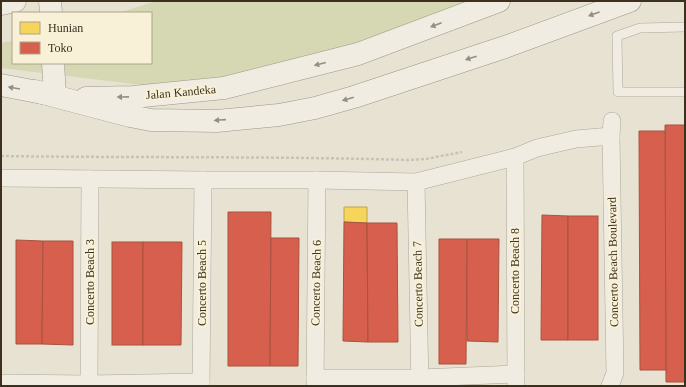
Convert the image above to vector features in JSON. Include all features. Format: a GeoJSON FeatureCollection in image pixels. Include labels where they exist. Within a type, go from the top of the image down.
{"type":"FeatureCollection","features":[{"type":"Feature","properties":{"kind":"main road"},"geometry":{"type":"LineString","coordinates":[[1,4],[15,1]]}},
{"type":"Feature","properties":{"kind":"main road"},"geometry":{"type":"LineString","coordinates":[[50,1],[51,12]]}},
{"type":"Feature","properties":{"kind":"main road","name":"Jalan Kandeka"},"geometry":{"type":"LineString","coordinates":[[1,85],[80,98],[133,96],[224,88],[358,54],[499,1]]}},
{"type":"Feature","properties":{"kind":"main road"},"geometry":{"type":"LineString","coordinates":[[53,64],[45,93],[130,116],[151,120],[217,121],[279,115],[315,108],[354,97],[505,47],[630,1]]}},
{"type":"Feature","properties":{"kind":"street","name":"Concerto Beach Boulevard"},"geometry":{"type":"LineString","coordinates":[[515,157],[537,148],[576,139],[612,128],[615,373],[610,386]]}},
{"type":"Feature","properties":{"kind":"street"},"geometry":{"type":"LineString","coordinates":[[1,178],[416,182],[515,157]]}},
{"type":"Feature","properties":{"kind":"street","name":"Concerto Beach 8"},"geometry":{"type":"LineString","coordinates":[[515,157],[516,380]]}},
{"type":"Feature","properties":{"kind":"street","name":"Concerto Beach 3"},"geometry":{"type":"LineString","coordinates":[[89,385],[90,178]]}},
{"type":"Feature","properties":{"kind":"street","name":"Concerto Beach 5"},"geometry":{"type":"LineString","coordinates":[[201,384],[203,180]]}},
{"type":"Feature","properties":{"kind":"street","name":"Concerto Beach 6"},"geometry":{"type":"LineString","coordinates":[[315,382],[317,180]]}},
{"type":"Feature","properties":{"kind":"street","name":"Concerto Beach 7"},"geometry":{"type":"LineString","coordinates":[[416,182],[420,382]]}},
{"type":"Feature","properties":{"kind":"street"},"geometry":{"type":"LineString","coordinates":[[315,382],[516,380]]}},
{"type":"Feature","properties":{"kind":"street"},"geometry":{"type":"LineString","coordinates":[[1,383],[89,385],[201,384]]}},
{"type":"Feature","properties":{"kind":"lane"},"geometry":{"type":"LineString","coordinates":[[685,27],[640,28],[617,36],[618,92],[685,92]]}},
{"type":"Feature","properties":{"kind":"path"},"geometry":{"type":"LineString","coordinates":[[1,156],[187,158],[282,157],[408,160],[426,159],[464,151]]}},
{"type":"Feature","properties":{"kind":"green space"},"geometry":{"type":"Polygon","coordinates":[[[156,1],[482,1],[361,46],[210,81],[142,85],[1,68],[1,43],[12,41],[12,64],[152,64],[152,12],[122,12],[156,1]]]}},
{"type":"Feature","properties":{"kind":"building: Hunian"},"geometry":{"type":"Polygon","coordinates":[[[344,207],[367,207],[367,223],[344,222],[344,207]]]}},
{"type":"Feature","properties":{"kind":"building: Toko"},"geometry":{"type":"Polygon","coordinates":[[[665,125],[685,125],[685,382],[666,382],[665,125]]]}},
{"type":"Feature","properties":{"kind":"building: Toko"},"geometry":{"type":"Polygon","coordinates":[[[639,131],[665,131],[666,370],[640,370],[639,131]]]}},
{"type":"Feature","properties":{"kind":"building: Toko"},"geometry":{"type":"Polygon","coordinates":[[[228,212],[271,212],[270,366],[228,366],[228,212]]]}},
{"type":"Feature","properties":{"kind":"building: Toko"},"geometry":{"type":"Polygon","coordinates":[[[542,215],[568,216],[568,340],[541,340],[542,215]]]}},
{"type":"Feature","properties":{"kind":"building: Toko"},"geometry":{"type":"Polygon","coordinates":[[[568,216],[598,216],[598,340],[568,340],[568,216]]]}},
{"type":"Feature","properties":{"kind":"building: Toko"},"geometry":{"type":"Polygon","coordinates":[[[344,222],[367,223],[368,342],[343,341],[344,222]]]}},
{"type":"Feature","properties":{"kind":"building: Toko"},"geometry":{"type":"Polygon","coordinates":[[[367,223],[397,223],[398,342],[368,342],[367,223]]]}},
{"type":"Feature","properties":{"kind":"building: Toko"},"geometry":{"type":"Polygon","coordinates":[[[271,238],[299,238],[298,366],[270,366],[271,238]]]}},
{"type":"Feature","properties":{"kind":"building: Toko"},"geometry":{"type":"Polygon","coordinates":[[[439,239],[467,239],[466,364],[439,364],[439,239]]]}},
{"type":"Feature","properties":{"kind":"building: Toko"},"geometry":{"type":"Polygon","coordinates":[[[467,239],[499,239],[498,342],[467,341],[467,239]]]}},
{"type":"Feature","properties":{"kind":"building: Toko"},"geometry":{"type":"Polygon","coordinates":[[[16,240],[43,241],[42,344],[16,344],[16,240]]]}},
{"type":"Feature","properties":{"kind":"building: Toko"},"geometry":{"type":"Polygon","coordinates":[[[43,241],[73,241],[73,345],[42,344],[43,241]]]}},
{"type":"Feature","properties":{"kind":"building: Toko"},"geometry":{"type":"Polygon","coordinates":[[[112,242],[143,242],[143,345],[112,345],[112,242]]]}},
{"type":"Feature","properties":{"kind":"building: Toko"},"geometry":{"type":"Polygon","coordinates":[[[143,242],[182,242],[181,345],[143,345],[143,242]]]}}]}
